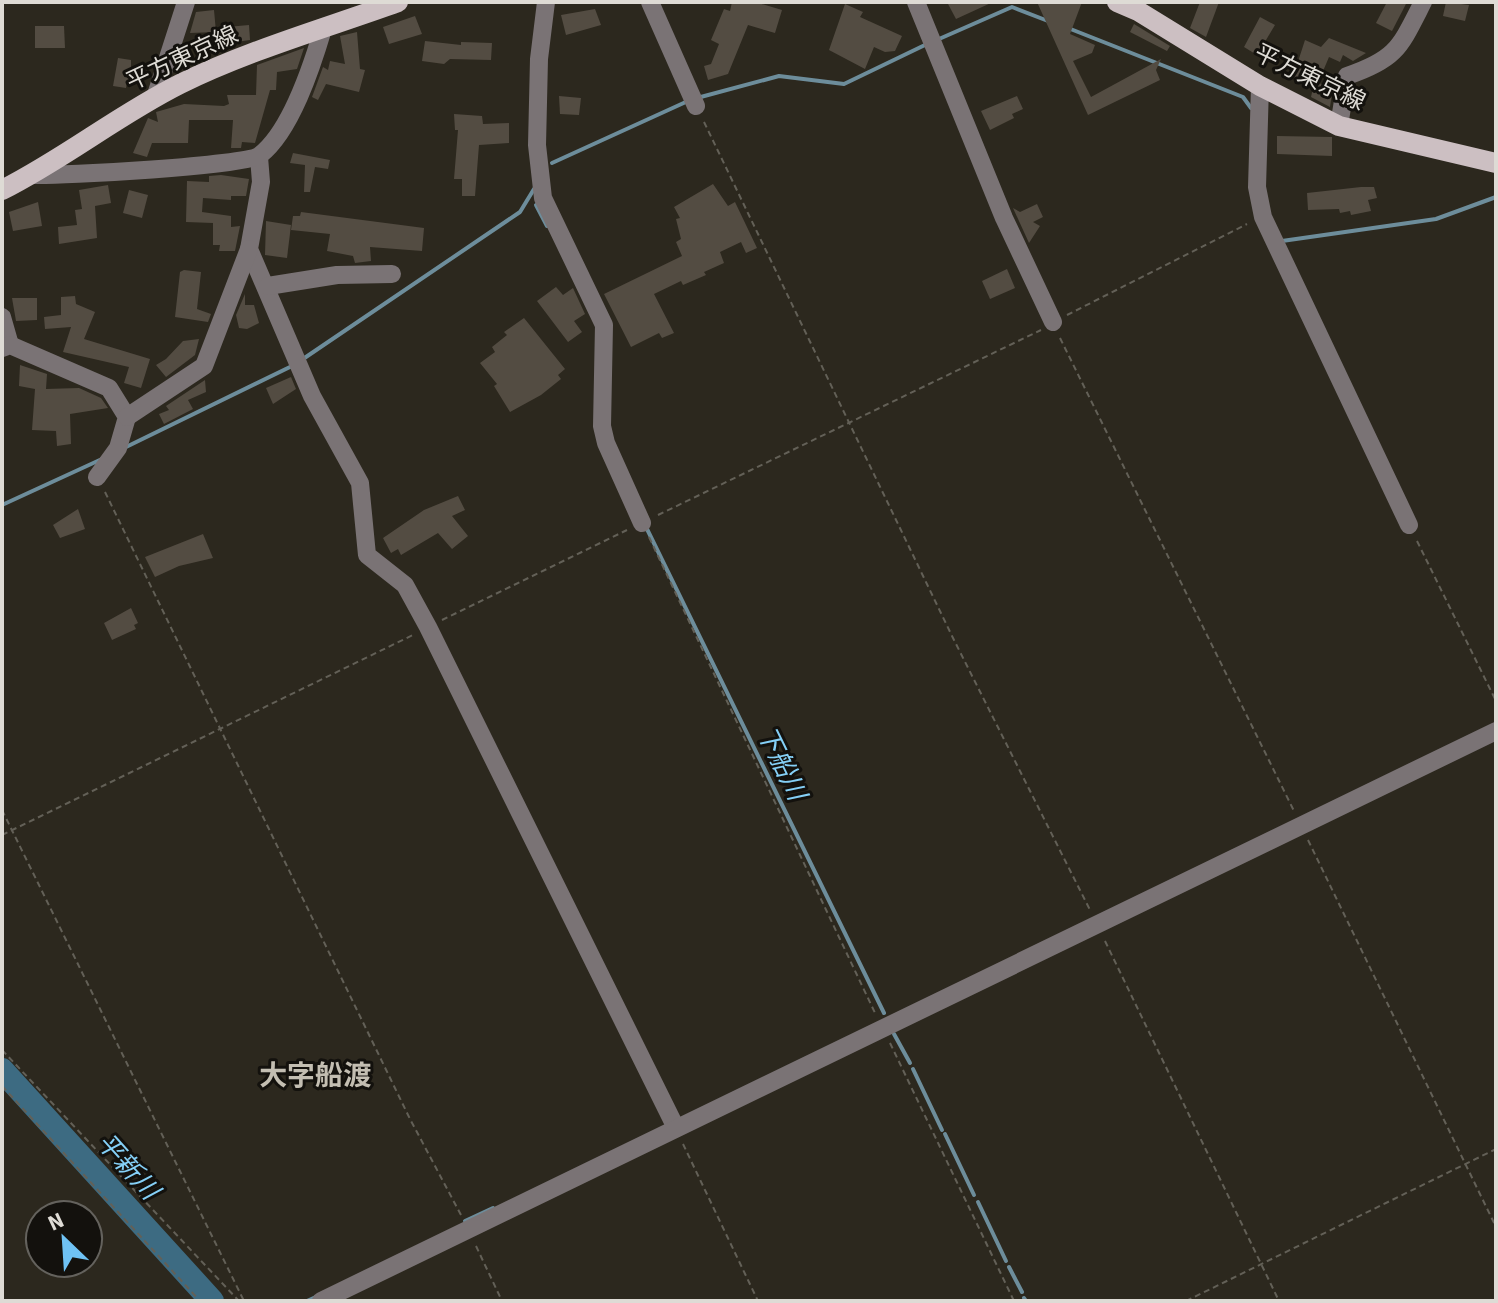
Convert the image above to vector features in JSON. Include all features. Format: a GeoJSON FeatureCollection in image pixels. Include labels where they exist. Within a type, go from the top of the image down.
{"type":"FeatureCollection","features":[{"type":"Feature","properties":{"kind":"main road","name":"平方東京線"},"geometry":{"type":"LineString","coordinates":[[2,190],[33,175],[155,98],[230,62],[398,2]]}},
{"type":"Feature","properties":{"kind":"main road","name":"平方東京線"},"geometry":{"type":"LineString","coordinates":[[1117,2],[1138,11],[1260,86],[1339,126],[1496,163]]}},
{"type":"Feature","properties":{"kind":"street"},"geometry":{"type":"LineString","coordinates":[[155,98],[186,2]]}},
{"type":"Feature","properties":{"kind":"street"},"geometry":{"type":"LineString","coordinates":[[546,2],[539,59],[538,116],[543,198],[604,325],[602,426],[642,523]]}},
{"type":"Feature","properties":{"kind":"street"},"geometry":{"type":"LineString","coordinates":[[650,2],[696,106]]}},
{"type":"Feature","properties":{"kind":"street"},"geometry":{"type":"LineString","coordinates":[[916,2],[1004,218],[1053,322]]}},
{"type":"Feature","properties":{"kind":"street"},"geometry":{"type":"LineString","coordinates":[[1339,126],[1347,76],[1380,65],[1401,45],[1423,2]]}},
{"type":"Feature","properties":{"kind":"street"},"geometry":{"type":"LineString","coordinates":[[33,175],[100,174],[121,169],[237,162],[259,157],[282,130],[315,56],[323,29]]}},
{"type":"Feature","properties":{"kind":"street"},"geometry":{"type":"LineString","coordinates":[[1260,86],[1257,187],[1263,217],[1409,525]]}},
{"type":"Feature","properties":{"kind":"street"},"geometry":{"type":"LineString","coordinates":[[97,477],[118,448],[127,417],[204,366],[249,249],[261,182],[259,157]]}},
{"type":"Feature","properties":{"kind":"street"},"geometry":{"type":"LineString","coordinates":[[249,249],[268,286],[312,396],[360,483],[367,555],[405,585],[428,627],[676,1128]]}},
{"type":"Feature","properties":{"kind":"street"},"geometry":{"type":"LineString","coordinates":[[268,286],[337,275],[392,274]]}},
{"type":"Feature","properties":{"kind":"street"},"geometry":{"type":"LineString","coordinates":[[2,317],[6,346],[109,388],[127,417]]}},
{"type":"Feature","properties":{"kind":"street"},"geometry":{"type":"LineString","coordinates":[[321,1301],[1496,731]]}},
{"type":"Feature","properties":{"kind":"path"},"geometry":{"type":"LineString","coordinates":[[696,106],[1279,1301]]}},
{"type":"Feature","properties":{"kind":"path"},"geometry":{"type":"LineString","coordinates":[[1263,217],[1053,322],[1496,1227]]}},
{"type":"Feature","properties":{"kind":"path"},"geometry":{"type":"LineString","coordinates":[[97,477],[218,730],[502,1301]]}},
{"type":"Feature","properties":{"kind":"path"},"geometry":{"type":"LineString","coordinates":[[642,523],[1014,1301]]}},
{"type":"Feature","properties":{"kind":"path"},"geometry":{"type":"LineString","coordinates":[[1409,525],[1496,701]]}},
{"type":"Feature","properties":{"kind":"path"},"geometry":{"type":"LineString","coordinates":[[2,835],[218,730]]}},
{"type":"Feature","properties":{"kind":"path"},"geometry":{"type":"LineString","coordinates":[[2,810],[244,1301]]}},
{"type":"Feature","properties":{"kind":"path"},"geometry":{"type":"LineString","coordinates":[[2,1050],[239,1301]]}},
{"type":"Feature","properties":{"kind":"path"},"geometry":{"type":"LineString","coordinates":[[2,1086],[200,1301]]}},
{"type":"Feature","properties":{"kind":"path"},"geometry":{"type":"LineString","coordinates":[[676,1128],[758,1301]]}},
{"type":"Feature","properties":{"kind":"path"},"geometry":{"type":"LineString","coordinates":[[1186,1301],[1496,1149]]}},
{"type":"Feature","properties":{"kind":"building"},"geometry":{"type":"Polygon","coordinates":[[[732,2],[755,2],[782,10],[775,33],[748,25],[728,74],[708,80],[704,66],[711,64],[719,44],[711,40],[724,9],[730,11],[732,2]]]}},
{"type":"Feature","properties":{"kind":"building"},"geometry":{"type":"Polygon","coordinates":[[[947,2],[993,2],[956,19],[947,2]]]}},
{"type":"Feature","properties":{"kind":"building"},"geometry":{"type":"Polygon","coordinates":[[[1037,2],[1082,2],[1070,34],[1095,45],[1092,53],[1073,61],[1091,97],[1161,59],[1156,70],[1160,80],[1088,115],[1037,2]]]}},
{"type":"Feature","properties":{"kind":"building"},"geometry":{"type":"Polygon","coordinates":[[[1200,2],[1219,2],[1206,37],[1190,28],[1200,2]]]}},
{"type":"Feature","properties":{"kind":"building"},"geometry":{"type":"Polygon","coordinates":[[[1387,2],[1407,2],[1392,31],[1376,23],[1387,2]]]}},
{"type":"Feature","properties":{"kind":"building"},"geometry":{"type":"Polygon","coordinates":[[[1446,2],[1469,5],[1465,21],[1443,16],[1446,2]]]}},
{"type":"Feature","properties":{"kind":"building"},"geometry":{"type":"Polygon","coordinates":[[[845,4],[863,12],[860,17],[902,36],[895,51],[885,52],[874,47],[865,69],[829,50],[845,4]]]}},
{"type":"Feature","properties":{"kind":"building"},"geometry":{"type":"Polygon","coordinates":[[[595,9],[601,25],[566,35],[561,15],[595,9]]]}},
{"type":"Feature","properties":{"kind":"building"},"geometry":{"type":"Polygon","coordinates":[[[214,10],[216,32],[190,33],[196,12],[214,10]]]}},
{"type":"Feature","properties":{"kind":"building"},"geometry":{"type":"Polygon","coordinates":[[[415,16],[422,34],[389,44],[383,27],[415,16]]]}},
{"type":"Feature","properties":{"kind":"building"},"geometry":{"type":"Polygon","coordinates":[[[1260,17],[1275,25],[1257,55],[1244,47],[1260,17]]]}},
{"type":"Feature","properties":{"kind":"building"},"geometry":{"type":"Polygon","coordinates":[[[1134,24],[1170,46],[1167,51],[1130,32],[1134,24]]]}},
{"type":"Feature","properties":{"kind":"building"},"geometry":{"type":"Polygon","coordinates":[[[249,25],[250,40],[229,43],[227,27],[249,25]]]}},
{"type":"Feature","properties":{"kind":"building"},"geometry":{"type":"Polygon","coordinates":[[[35,26],[64,26],[65,48],[35,48],[35,26]]]}},
{"type":"Feature","properties":{"kind":"building"},"geometry":{"type":"Polygon","coordinates":[[[357,32],[360,69],[365,70],[359,92],[326,84],[318,100],[312,97],[323,67],[328,70],[330,61],[345,64],[340,36],[357,32]]]}},
{"type":"Feature","properties":{"kind":"building"},"geometry":{"type":"Polygon","coordinates":[[[1329,38],[1366,53],[1353,61],[1343,55],[1340,62],[1329,57],[1318,83],[1333,87],[1330,107],[1311,97],[1313,88],[1293,77],[1305,40],[1321,47],[1329,38]]]}},
{"type":"Feature","properties":{"kind":"building"},"geometry":{"type":"Polygon","coordinates":[[[425,41],[461,45],[461,42],[492,43],[491,60],[450,59],[444,64],[422,61],[425,41]]]}},
{"type":"Feature","properties":{"kind":"building"},"geometry":{"type":"Polygon","coordinates":[[[304,48],[297,69],[277,72],[276,90],[270,90],[255,143],[242,142],[241,148],[231,148],[233,120],[189,120],[188,143],[152,143],[147,157],[133,153],[148,118],[158,122],[156,112],[184,104],[224,106],[229,104],[227,95],[256,95],[257,65],[304,48]]]}},
{"type":"Feature","properties":{"kind":"building"},"geometry":{"type":"Polygon","coordinates":[[[118,58],[131,60],[131,82],[127,82],[126,88],[113,86],[118,58]]]}},
{"type":"Feature","properties":{"kind":"building"},"geometry":{"type":"Polygon","coordinates":[[[559,96],[581,98],[579,115],[560,114],[559,96]]]}},
{"type":"Feature","properties":{"kind":"building"},"geometry":{"type":"Polygon","coordinates":[[[1017,96],[1023,109],[1012,114],[1014,118],[990,130],[981,111],[1017,96]]]}},
{"type":"Feature","properties":{"kind":"building"},"geometry":{"type":"Polygon","coordinates":[[[454,114],[482,116],[483,124],[509,123],[509,143],[479,145],[475,196],[462,196],[462,179],[454,179],[458,130],[455,130],[454,114]]]}},
{"type":"Feature","properties":{"kind":"building"},"geometry":{"type":"Polygon","coordinates":[[[1277,136],[1332,137],[1332,156],[1277,154],[1277,136]]]}},
{"type":"Feature","properties":{"kind":"building"},"geometry":{"type":"Polygon","coordinates":[[[293,153],[330,160],[328,169],[315,167],[310,192],[304,192],[305,165],[290,163],[293,153]]]}},
{"type":"Feature","properties":{"kind":"building"},"geometry":{"type":"Polygon","coordinates":[[[209,176],[249,179],[246,196],[231,196],[231,200],[203,198],[202,212],[231,216],[231,227],[240,226],[235,251],[219,251],[220,245],[213,245],[213,223],[186,222],[187,181],[209,182],[209,176]]]}},
{"type":"Feature","properties":{"kind":"building"},"geometry":{"type":"Polygon","coordinates":[[[713,184],[728,206],[735,202],[757,248],[746,253],[741,242],[720,252],[724,263],[704,272],[706,275],[683,285],[681,281],[654,294],[674,333],[662,338],[659,333],[631,347],[604,294],[682,256],[676,242],[681,239],[676,219],[680,218],[674,207],[713,184]]]}},
{"type":"Feature","properties":{"kind":"building"},"geometry":{"type":"Polygon","coordinates":[[[108,185],[111,203],[95,206],[97,238],[59,244],[58,227],[77,225],[75,210],[82,209],[79,190],[108,185]]]}},
{"type":"Feature","properties":{"kind":"building"},"geometry":{"type":"Polygon","coordinates":[[[1374,187],[1377,198],[1368,200],[1371,211],[1351,215],[1350,211],[1340,213],[1339,209],[1308,210],[1307,193],[1374,187]]]}},
{"type":"Feature","properties":{"kind":"building"},"geometry":{"type":"Polygon","coordinates":[[[129,190],[148,195],[142,218],[123,213],[129,190]]]}},
{"type":"Feature","properties":{"kind":"building"},"geometry":{"type":"Polygon","coordinates":[[[38,202],[42,226],[13,231],[9,212],[38,202]]]}},
{"type":"Feature","properties":{"kind":"building"},"geometry":{"type":"Polygon","coordinates":[[[1037,204],[1043,217],[1033,222],[1040,226],[1029,243],[1013,208],[1020,212],[1037,204]]]}},
{"type":"Feature","properties":{"kind":"building"},"geometry":{"type":"Polygon","coordinates":[[[301,212],[424,228],[422,251],[370,247],[371,261],[355,263],[353,256],[327,251],[330,234],[291,230],[293,216],[300,216],[301,212]]]}},
{"type":"Feature","properties":{"kind":"building"},"geometry":{"type":"Polygon","coordinates":[[[266,221],[291,225],[287,258],[265,255],[266,221]]]}},
{"type":"Feature","properties":{"kind":"building"},"geometry":{"type":"Polygon","coordinates":[[[1007,269],[1015,288],[990,299],[982,281],[1007,269]]]}},
{"type":"Feature","properties":{"kind":"building"},"geometry":{"type":"Polygon","coordinates":[[[180,272],[201,272],[197,309],[211,314],[208,322],[175,317],[180,272]]]}},
{"type":"Feature","properties":{"kind":"building"},"geometry":{"type":"Polygon","coordinates":[[[556,287],[563,295],[573,288],[585,314],[574,321],[582,332],[568,342],[537,301],[556,287]]]}},
{"type":"Feature","properties":{"kind":"building"},"geometry":{"type":"Polygon","coordinates":[[[245,294],[245,305],[254,305],[259,323],[247,329],[239,328],[236,315],[245,294]]]}},
{"type":"Feature","properties":{"kind":"building"},"geometry":{"type":"Polygon","coordinates":[[[75,296],[76,304],[95,312],[84,339],[150,359],[141,388],[124,383],[129,367],[63,352],[71,327],[45,329],[44,317],[61,315],[61,297],[75,296]]]}},
{"type":"Feature","properties":{"kind":"building"},"geometry":{"type":"Polygon","coordinates":[[[12,298],[37,298],[37,320],[16,321],[12,298]]]}},
{"type":"Feature","properties":{"kind":"building"},"geometry":{"type":"Polygon","coordinates":[[[524,318],[565,369],[558,375],[561,379],[541,395],[510,412],[494,386],[497,384],[480,363],[495,352],[492,347],[507,335],[504,332],[524,318]]]}},
{"type":"Feature","properties":{"kind":"building"},"geometry":{"type":"Polygon","coordinates":[[[199,339],[195,355],[166,377],[156,365],[183,341],[199,339]]]}},
{"type":"Feature","properties":{"kind":"building"},"geometry":{"type":"Polygon","coordinates":[[[20,365],[47,374],[46,389],[79,388],[101,398],[108,408],[70,414],[71,444],[57,446],[56,431],[32,430],[35,389],[19,386],[20,365]]]}},
{"type":"Feature","properties":{"kind":"building"},"geometry":{"type":"Polygon","coordinates":[[[291,377],[296,389],[273,404],[266,388],[291,377]]]}},
{"type":"Feature","properties":{"kind":"building"},"geometry":{"type":"Polygon","coordinates":[[[205,380],[206,392],[188,400],[193,409],[164,424],[159,414],[169,410],[166,406],[205,380]]]}},
{"type":"Feature","properties":{"kind":"building"},"geometry":{"type":"Polygon","coordinates":[[[458,496],[465,510],[452,516],[468,536],[452,549],[438,533],[401,555],[398,549],[391,553],[383,538],[424,510],[458,496]]]}},
{"type":"Feature","properties":{"kind":"building"},"geometry":{"type":"Polygon","coordinates":[[[78,509],[85,529],[60,538],[53,525],[78,509]]]}},
{"type":"Feature","properties":{"kind":"building"},"geometry":{"type":"Polygon","coordinates":[[[203,534],[213,558],[179,566],[155,577],[145,557],[203,534]]]}},
{"type":"Feature","properties":{"kind":"building"},"geometry":{"type":"Polygon","coordinates":[[[131,608],[138,623],[134,625],[136,629],[112,640],[104,623],[131,608]]]}},
{"type":"Feature","properties":{"kind":"waterway"},"geometry":{"type":"LineString","coordinates":[[939,39],[1012,7],[1048,21]]}},
{"type":"Feature","properties":{"kind":"waterway"},"geometry":{"type":"LineString","coordinates":[[1068,28],[1243,97],[1251,108]]}},
{"type":"Feature","properties":{"kind":"waterway"},"geometry":{"type":"LineString","coordinates":[[697,98],[779,76],[844,84],[927,44]]}},
{"type":"Feature","properties":{"kind":"waterway"},"geometry":{"type":"LineString","coordinates":[[552,163],[688,101]]}},
{"type":"Feature","properties":{"kind":"waterway"},"geometry":{"type":"LineString","coordinates":[[303,359],[520,212],[534,189]]}},
{"type":"Feature","properties":{"kind":"waterway"},"geometry":{"type":"LineString","coordinates":[[1282,241],[1436,219],[1496,197]]}},
{"type":"Feature","properties":{"kind":"waterway","name":"下船川"},"geometry":{"type":"LineString","coordinates":[[536,205],[547,226]]}},
{"type":"Feature","properties":{"kind":"waterway"},"geometry":{"type":"LineString","coordinates":[[124,448],[292,366]]}},
{"type":"Feature","properties":{"kind":"waterway"},"geometry":{"type":"LineString","coordinates":[[2,505],[102,459]]}},
{"type":"Feature","properties":{"kind":"waterway","name":"下船川"},"geometry":{"type":"LineString","coordinates":[[647,529],[884,1013]]}},
{"type":"Feature","properties":{"kind":"waterway","name":"下船川"},"geometry":{"type":"LineString","coordinates":[[894,1034],[910,1063]]}},
{"type":"Feature","properties":{"kind":"waterway","name":"下船川"},"geometry":{"type":"LineString","coordinates":[[913,1069],[942,1130]]}},
{"type":"Feature","properties":{"kind":"waterway","name":"平新川"},"geometry":{"type":"LineString","coordinates":[[2,1070],[212,1301]]}},
{"type":"Feature","properties":{"kind":"waterway","name":"下船川"},"geometry":{"type":"LineString","coordinates":[[945,1134],[974,1195]]}},
{"type":"Feature","properties":{"kind":"waterway","name":"下船川"},"geometry":{"type":"LineString","coordinates":[[978,1202],[1006,1261]]}},
{"type":"Feature","properties":{"kind":"waterway"},"geometry":{"type":"LineString","coordinates":[[465,1221],[493,1208]]}},
{"type":"Feature","properties":{"kind":"waterway","name":"下船川"},"geometry":{"type":"LineString","coordinates":[[1009,1267],[1022,1292]]}},
{"type":"Feature","properties":{"kind":"waterway"},"geometry":{"type":"LineString","coordinates":[[307,1301],[318,1296]]}},
{"type":"Feature","properties":{"kind":"district","name":"大字船渡"},"geometry":{"type":"Point","coordinates":[315,1075]}}]}
